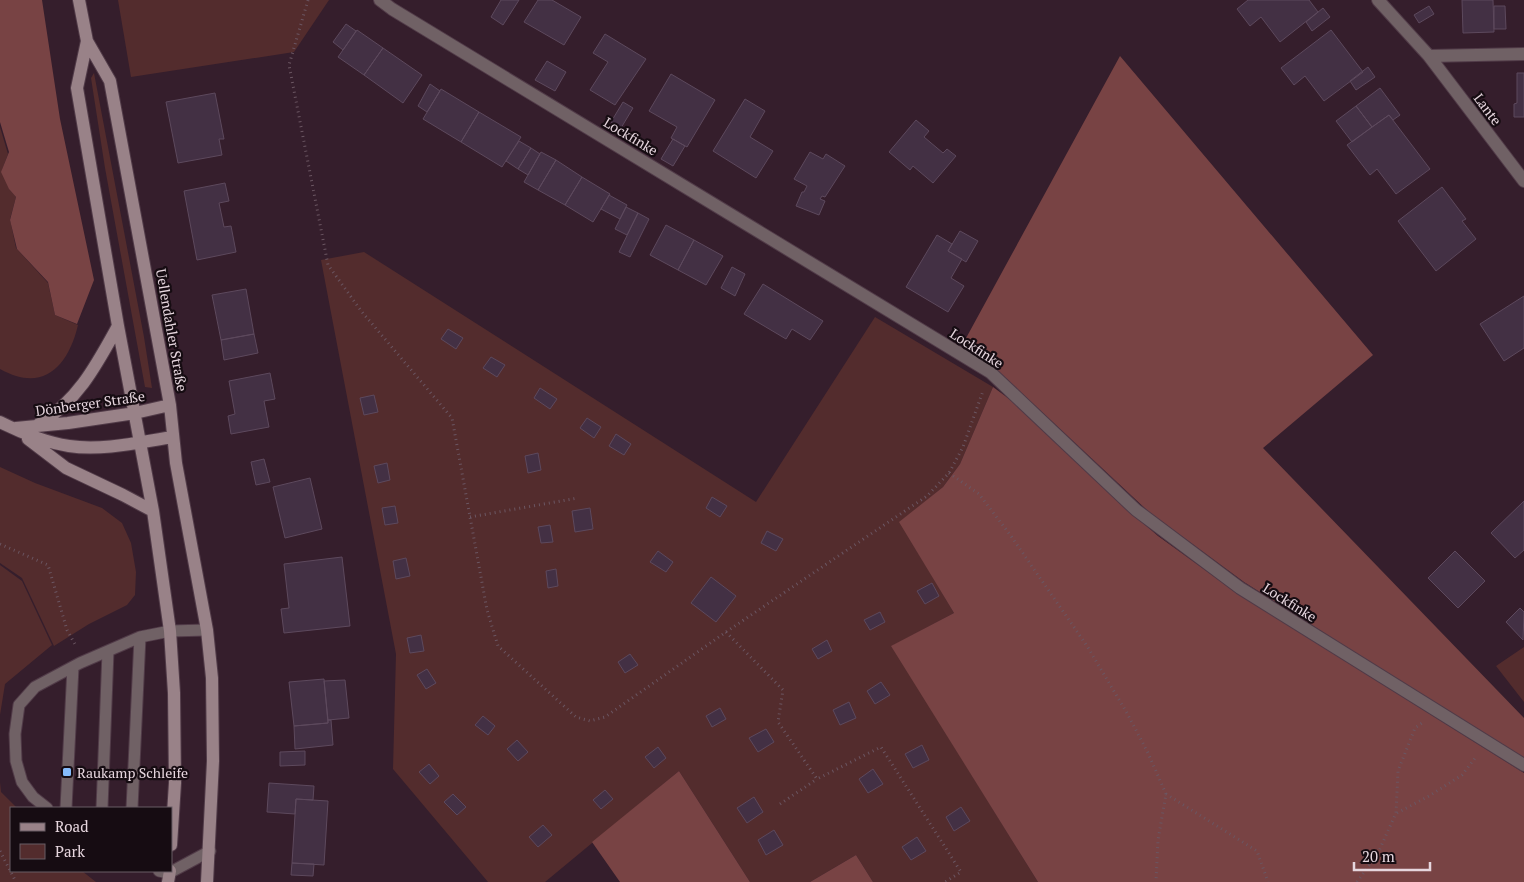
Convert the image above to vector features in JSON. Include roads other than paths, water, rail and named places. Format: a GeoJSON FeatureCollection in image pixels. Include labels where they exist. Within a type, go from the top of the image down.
{"type":"FeatureCollection","features":[{"type":"Feature","properties":{"kind":"main road","name":"Uellendahler Straße"},"geometry":{"type":"LineString","coordinates":[[79,0],[87,41],[110,80],[170,405],[179,482],[207,630],[212,678],[214,761],[207,882]]}},
{"type":"Feature","properties":{"kind":"main road","name":"Uellendahler Straße"},"geometry":{"type":"LineString","coordinates":[[87,41],[77,88],[118,326],[153,511],[170,631],[174,693],[175,783],[172,829]]}},
{"type":"Feature","properties":{"kind":"main road"},"geometry":{"type":"LineString","coordinates":[[36,426],[62,409],[79,391],[91,376],[118,326]]}},
{"type":"Feature","properties":{"kind":"main road","name":"Dönberger Straße"},"geometry":{"type":"LineString","coordinates":[[14,428],[68,423],[135,413],[170,405]]}},
{"type":"Feature","properties":{"kind":"main road","name":"Dönberger Straße"},"geometry":{"type":"LineString","coordinates":[[0,422],[42,440],[70,446],[99,447],[173,436]]}},
{"type":"Feature","properties":{"kind":"main road"},"geometry":{"type":"LineString","coordinates":[[14,428],[66,468],[123,494],[153,511]]}},
{"type":"Feature","properties":{"kind":"street","name":"Lockfinke"},"geometry":{"type":"LineString","coordinates":[[380,0],[990,372],[1136,510],[1240,588],[1524,766]]}},
{"type":"Feature","properties":{"kind":"street","name":"Lante"},"geometry":{"type":"LineString","coordinates":[[1378,0],[1429,56],[1524,181]]}},
{"type":"Feature","properties":{"kind":"street"},"geometry":{"type":"LineString","coordinates":[[1429,56],[1524,54]]}},
{"type":"Feature","properties":{"kind":"lane"},"geometry":{"type":"LineString","coordinates":[[46,807],[33,797],[22,782],[18,771],[15,734],[20,705],[35,687],[73,667],[140,637],[170,631],[207,630]]}},
{"type":"Feature","properties":{"kind":"lane"},"geometry":{"type":"LineString","coordinates":[[132,807],[140,637]]}},
{"type":"Feature","properties":{"kind":"lane"},"geometry":{"type":"LineString","coordinates":[[102,807],[108,651]]}},
{"type":"Feature","properties":{"kind":"lane"},"geometry":{"type":"LineString","coordinates":[[66,807],[73,667]]}},
{"type":"Feature","properties":{"kind":"lane"},"geometry":{"type":"LineString","coordinates":[[172,871],[210,851]]}},
{"type":"Feature","properties":{"kind":"place","name":"Raukamp Schleife"},"geometry":{"type":"Point","coordinates":[67,772]}}]}
